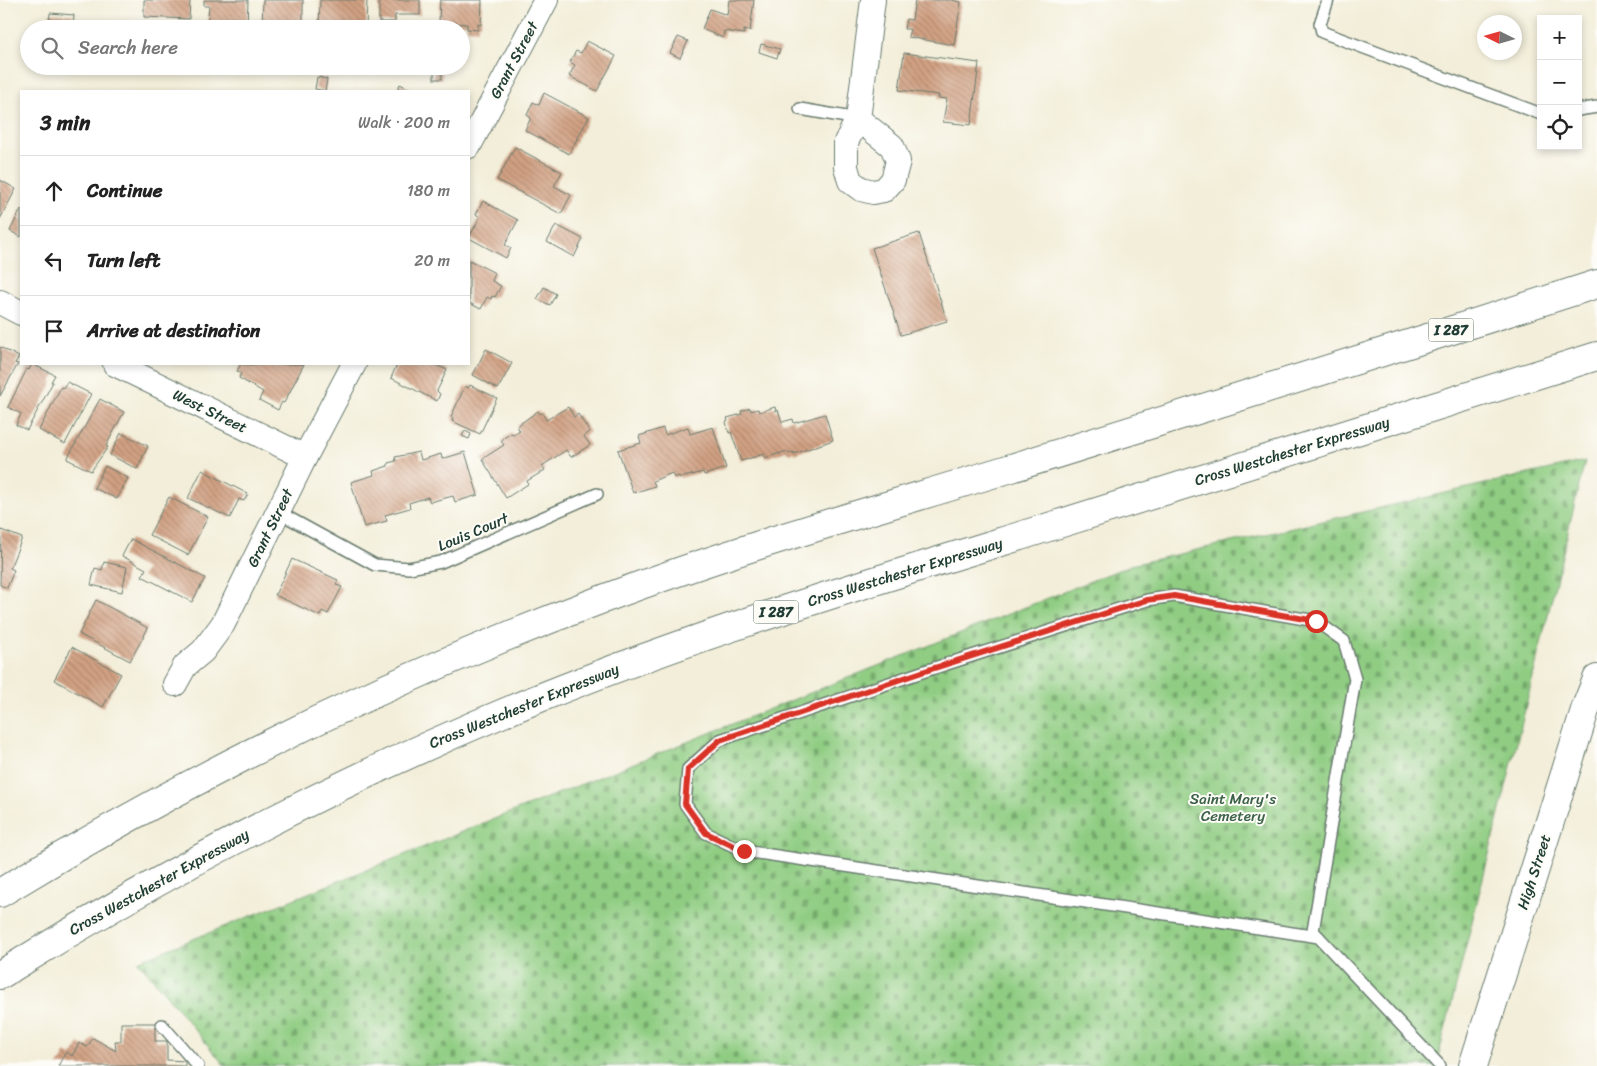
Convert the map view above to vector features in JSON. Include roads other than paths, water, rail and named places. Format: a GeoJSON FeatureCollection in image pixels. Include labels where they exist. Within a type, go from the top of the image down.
{"type":"FeatureCollection","features":[{"type":"Feature","properties":{"kind":"main road","name":"I 287"},"geometry":{"type":"LineString","coordinates":[[0,893],[124,820],[292,732],[424,671],[599,600],[733,554],[1295,380],[1597,284]]}},
{"type":"Feature","properties":{"kind":"main road","name":"Cross Westchester Expressway"},"geometry":{"type":"LineString","coordinates":[[0,975],[133,895],[322,794],[452,735],[578,682],[772,613],[1597,356]]}},
{"type":"Feature","properties":{"kind":"main road","name":"High Street"},"geometry":{"type":"LineString","coordinates":[[1473,1066],[1586,707],[1597,679]]}},
{"type":"Feature","properties":{"kind":"street","name":"Grant Street"},"geometry":{"type":"LineString","coordinates":[[470,144],[546,0]]}},
{"type":"Feature","properties":{"kind":"street"},"geometry":{"type":"LineString","coordinates":[[858,118],[874,0]]}},
{"type":"Feature","properties":{"kind":"street"},"geometry":{"type":"LineString","coordinates":[[0,302],[20,312]]}},
{"type":"Feature","properties":{"kind":"street","name":"Grant Street"},"geometry":{"type":"LineString","coordinates":[[175,684],[186,666],[203,651],[223,624],[305,457],[353,365]]}},
{"type":"Feature","properties":{"kind":"street","name":"West Street"},"geometry":{"type":"LineString","coordinates":[[129,367],[305,457]]}},
{"type":"Feature","properties":{"kind":"lane"},"geometry":{"type":"LineString","coordinates":[[1328,0],[1320,24],[1322,32],[1537,113]]}},
{"type":"Feature","properties":{"kind":"lane"},"geometry":{"type":"LineString","coordinates":[[1582,109],[1597,107]]}},
{"type":"Feature","properties":{"kind":"lane"},"geometry":{"type":"LineString","coordinates":[[800,109],[858,118]]}},
{"type":"Feature","properties":{"kind":"lane","name":"Louis Court"},"geometry":{"type":"LineString","coordinates":[[278,512],[375,565],[409,568],[441,562],[597,494]]}},
{"type":"Feature","properties":{"kind":"lane"},"geometry":{"type":"LineString","coordinates":[[1319,937],[744,851],[706,833],[685,804],[688,769],[720,740],[925,671],[1147,600],[1174,596],[1316,621],[1344,641],[1355,679],[1313,930],[1440,1066]]}},
{"type":"Feature","properties":{"kind":"lane"},"geometry":{"type":"LineString","coordinates":[[162,1025],[198,1066]]}},
{"type":"Feature","properties":{"kind":"park label","name":"Saint Mary's Cemetery"},"geometry":{"type":"Point","coordinates":[1233,808]}}]}
